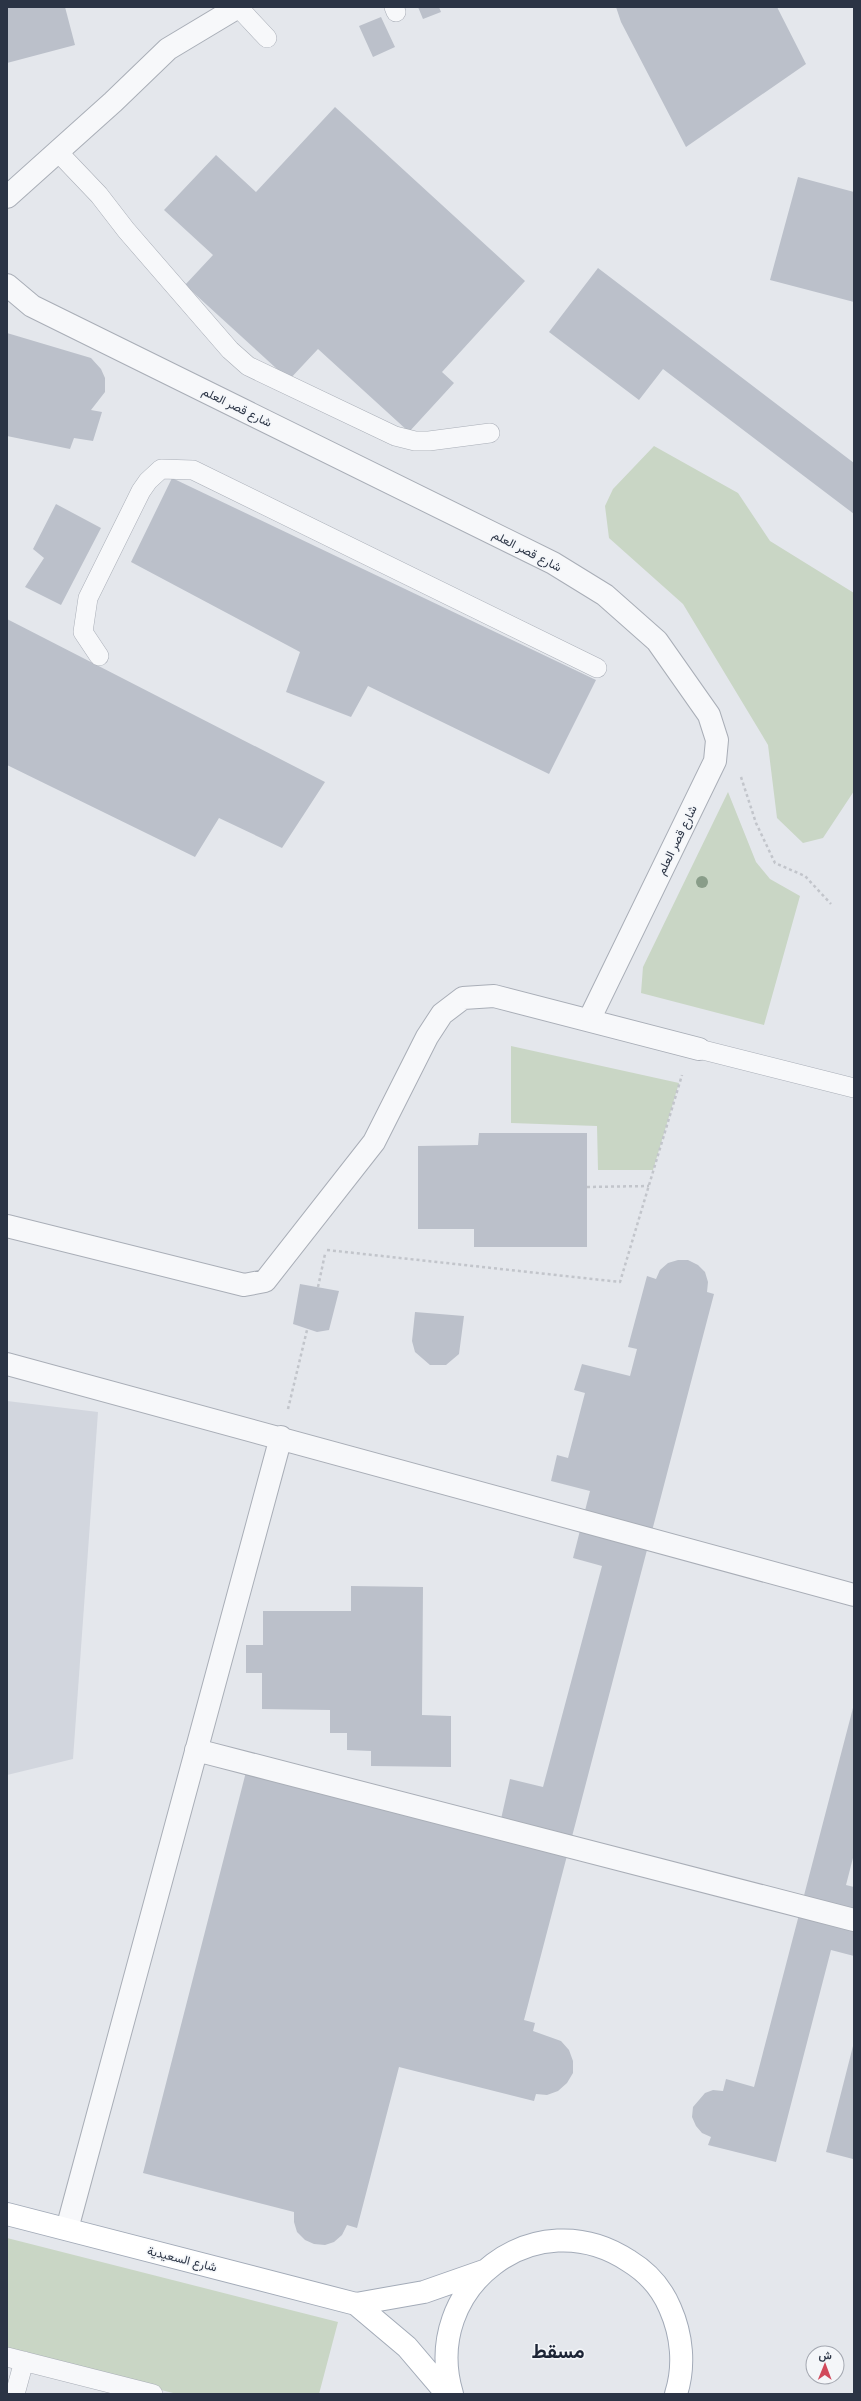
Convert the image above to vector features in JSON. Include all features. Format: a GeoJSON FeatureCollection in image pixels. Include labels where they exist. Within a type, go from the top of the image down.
{"type":"FeatureCollection","features":[{"type":"Feature","properties":{"kind":"main road","name":"شارع السعيدية"},"geometry":{"type":"LineString","coordinates":[[7,2214],[356,2304],[424,2292],[484,2271]]}},
{"type":"Feature","properties":{"kind":"main road"},"geometry":{"type":"LineString","coordinates":[[452,2394],[448,2381],[446,2357],[448,2333],[456,2310],[468,2289],[484,2271],[518,2249],[538,2243],[566,2240],[592,2244],[618,2253],[640,2268],[656,2284],[668,2302],[676,2322],[681,2342],[681,2364],[677,2391]]}},
{"type":"Feature","properties":{"kind":"main road","name":"شارع السعيدية"},"geometry":{"type":"LineString","coordinates":[[356,2304],[407,2347],[447,2394]]}},
{"type":"Feature","properties":{"kind":"street"},"geometry":{"type":"LineString","coordinates":[[7,197],[58,152],[168,49],[238,7]]}},
{"type":"Feature","properties":{"kind":"street","name":"شارع قصر العلم"},"geometry":{"type":"LineString","coordinates":[[7,285],[32,306],[553,563],[605,595],[657,641],[709,715],[717,740],[715,761],[589,1020]]}},
{"type":"Feature","properties":{"kind":"street"},"geometry":{"type":"LineString","coordinates":[[7,1226],[244,1285],[265,1281],[374,1142],[426,1037],[442,1014],[463,998],[494,996],[695,1048]]}},
{"type":"Feature","properties":{"kind":"street"},"geometry":{"type":"LineString","coordinates":[[7,1364],[281,1437],[854,1595]]}},
{"type":"Feature","properties":{"kind":"street"},"geometry":{"type":"LineString","coordinates":[[67,2229],[281,1437]]}},
{"type":"Feature","properties":{"kind":"street"},"geometry":{"type":"LineString","coordinates":[[196,1750],[854,1920]]}},
{"type":"Feature","properties":{"kind":"lane"},"geometry":{"type":"LineString","coordinates":[[238,7],[267,38]]}},
{"type":"Feature","properties":{"kind":"lane"},"geometry":{"type":"LineString","coordinates":[[58,152],[98,195],[126,230],[230,350],[248,366],[395,436],[408,440],[430,441],[490,433]]}},
{"type":"Feature","properties":{"kind":"lane"},"geometry":{"type":"LineString","coordinates":[[99,656],[84,632],[88,598],[141,491],[148,481],[161,469],[193,470],[597,668]]}},
{"type":"Feature","properties":{"kind":"lane"},"geometry":{"type":"LineString","coordinates":[[695,1048],[854,1088]]}},
{"type":"Feature","properties":{"kind":"lane"},"geometry":{"type":"LineString","coordinates":[[15,2394],[15,2359],[153,2394]]}},
{"type":"Feature","properties":{"kind":"path"},"geometry":{"type":"LineString","coordinates":[[717,740],[740,775],[756,823],[776,863],[805,876],[831,904]]}},
{"type":"Feature","properties":{"kind":"path"},"geometry":{"type":"LineString","coordinates":[[296,1241],[327,1249],[620,1282],[649,1186],[695,1048]]}},
{"type":"Feature","properties":{"kind":"path"},"geometry":{"type":"LineString","coordinates":[[587,1187],[649,1186]]}},
{"type":"Feature","properties":{"kind":"path"},"geometry":{"type":"LineString","coordinates":[[318,1287],[327,1249]]}},
{"type":"Feature","properties":{"kind":"path"},"geometry":{"type":"LineString","coordinates":[[281,1437],[307,1330]]}},
{"type":"Feature","properties":{"kind":"shaded area"},"geometry":{"type":"Polygon","coordinates":[[[7,1401],[98,1412],[73,1759],[7,1775],[7,1401]]]}},
{"type":"Feature","properties":{"kind":"green space"},"geometry":{"type":"Polygon","coordinates":[[[654,446],[738,493],[770,541],[854,593],[854,791],[823,838],[803,843],[777,818],[768,745],[683,604],[609,538],[605,506],[613,489],[654,446]]]}},
{"type":"Feature","properties":{"kind":"green space"},"geometry":{"type":"Polygon","coordinates":[[[728,792],[756,862],[770,879],[800,896],[764,1025],[641,993],[643,967],[728,792]]]}},
{"type":"Feature","properties":{"kind":"green space"},"geometry":{"type":"Polygon","coordinates":[[[511,1046],[679,1083],[653,1170],[598,1170],[597,1126],[511,1123],[511,1046]]]}},
{"type":"Feature","properties":{"kind":"green space"},"geometry":{"type":"Polygon","coordinates":[[[7,2238],[338,2322],[319,2394],[177,2394],[7,2351],[7,2238]]]}},
{"type":"Feature","properties":{"kind":"building"},"geometry":{"type":"Polygon","coordinates":[[[7,7],[65,7],[75,45],[7,63],[7,7]]]}},
{"type":"Feature","properties":{"kind":"building"},"geometry":{"type":"Polygon","coordinates":[[[418,7],[439,7],[441,12],[423,19],[418,7]]]}},
{"type":"Feature","properties":{"kind":"building"},"geometry":{"type":"Polygon","coordinates":[[[616,7],[777,7],[806,64],[686,147],[621,22],[616,7]]]}},
{"type":"Feature","properties":{"kind":"building"},"geometry":{"type":"Polygon","coordinates":[[[381,17],[395,47],[373,57],[359,26],[381,17]]]}},
{"type":"Feature","properties":{"kind":"building"},"geometry":{"type":"Polygon","coordinates":[[[335,107],[525,281],[442,372],[454,383],[409,432],[318,349],[289,380],[185,285],[213,255],[164,210],[216,155],[256,192],[335,107]]]}},
{"type":"Feature","properties":{"kind":"building"},"geometry":{"type":"Polygon","coordinates":[[[798,177],[854,192],[854,302],[770,280],[798,177]]]}},
{"type":"Feature","properties":{"kind":"building"},"geometry":{"type":"Polygon","coordinates":[[[598,268],[854,463],[854,514],[663,369],[639,400],[549,332],[598,268]]]}},
{"type":"Feature","properties":{"kind":"building"},"geometry":{"type":"Polygon","coordinates":[[[7,333],[91,358],[101,369],[105,378],[105,392],[91,410],[102,412],[93,441],[74,438],[70,449],[7,436],[7,333]]]}},
{"type":"Feature","properties":{"kind":"building"},"geometry":{"type":"Polygon","coordinates":[[[172,478],[596,680],[549,774],[368,686],[351,717],[286,692],[300,652],[131,562],[172,478]]]}},
{"type":"Feature","properties":{"kind":"building"},"geometry":{"type":"Polygon","coordinates":[[[56,504],[101,528],[61,605],[25,587],[44,558],[33,549],[56,504]]]}},
{"type":"Feature","properties":{"kind":"building"},"geometry":{"type":"Polygon","coordinates":[[[7,619],[325,782],[282,848],[219,818],[195,857],[7,765],[7,619]]]}},
{"type":"Feature","properties":{"kind":"building"},"geometry":{"type":"Polygon","coordinates":[[[479,1133],[587,1133],[587,1247],[474,1247],[474,1229],[418,1229],[418,1146],[478,1145],[479,1133]]]}},
{"type":"Feature","properties":{"kind":"building"},"geometry":{"type":"Polygon","coordinates":[[[678,1260],[688,1260],[698,1265],[705,1272],[708,1282],[707,1292],[714,1294],[524,2020],[535,2023],[533,2031],[561,2041],[569,2050],[573,2061],[573,2073],[567,2083],[558,2091],[547,2095],[536,2094],[534,2101],[399,2067],[357,2228],[347,2225],[342,2235],[334,2242],[325,2245],[314,2244],[305,2240],[297,2232],[294,2222],[294,2212],[143,2173],[247,1768],[499,1828],[510,1779],[543,1787],[602,1566],[573,1558],[590,1491],[551,1481],[557,1455],[568,1458],[585,1393],[574,1390],[582,1364],[630,1376],[637,1349],[628,1347],[647,1276],[656,1279],[660,1270],[668,1263],[678,1260]]]}},
{"type":"Feature","properties":{"kind":"building"},"geometry":{"type":"Polygon","coordinates":[[[300,1284],[339,1291],[329,1330],[317,1332],[293,1324],[300,1284]]]}},
{"type":"Feature","properties":{"kind":"building"},"geometry":{"type":"Polygon","coordinates":[[[415,1312],[464,1316],[459,1354],[446,1365],[430,1365],[415,1352],[412,1341],[415,1312]]]}},
{"type":"Feature","properties":{"kind":"building"},"geometry":{"type":"Polygon","coordinates":[[[351,1586],[423,1587],[422,1715],[451,1716],[451,1767],[371,1766],[371,1751],[347,1750],[347,1733],[330,1733],[330,1710],[262,1709],[262,1673],[246,1673],[246,1645],[263,1645],[263,1611],[351,1611],[351,1586]]]}},
{"type":"Feature","properties":{"kind":"building"},"geometry":{"type":"Polygon","coordinates":[[[854,1704],[854,1854],[846,1885],[854,1887],[854,1956],[831,1950],[776,2162],[708,2145],[711,2137],[702,2133],[696,2126],[692,2117],[693,2107],[705,2093],[713,2090],[723,2091],[726,2079],[754,2087],[854,1704]]]}},
{"type":"Feature","properties":{"kind":"building"},"geometry":{"type":"Polygon","coordinates":[[[853,2046],[854,2156],[853,2159],[826,2152],[853,2046]]]}},
{"type":"Feature","properties":{"kind":"district","name":"مسقط"},"geometry":{"type":"Point","coordinates":[558,2351]}}]}
